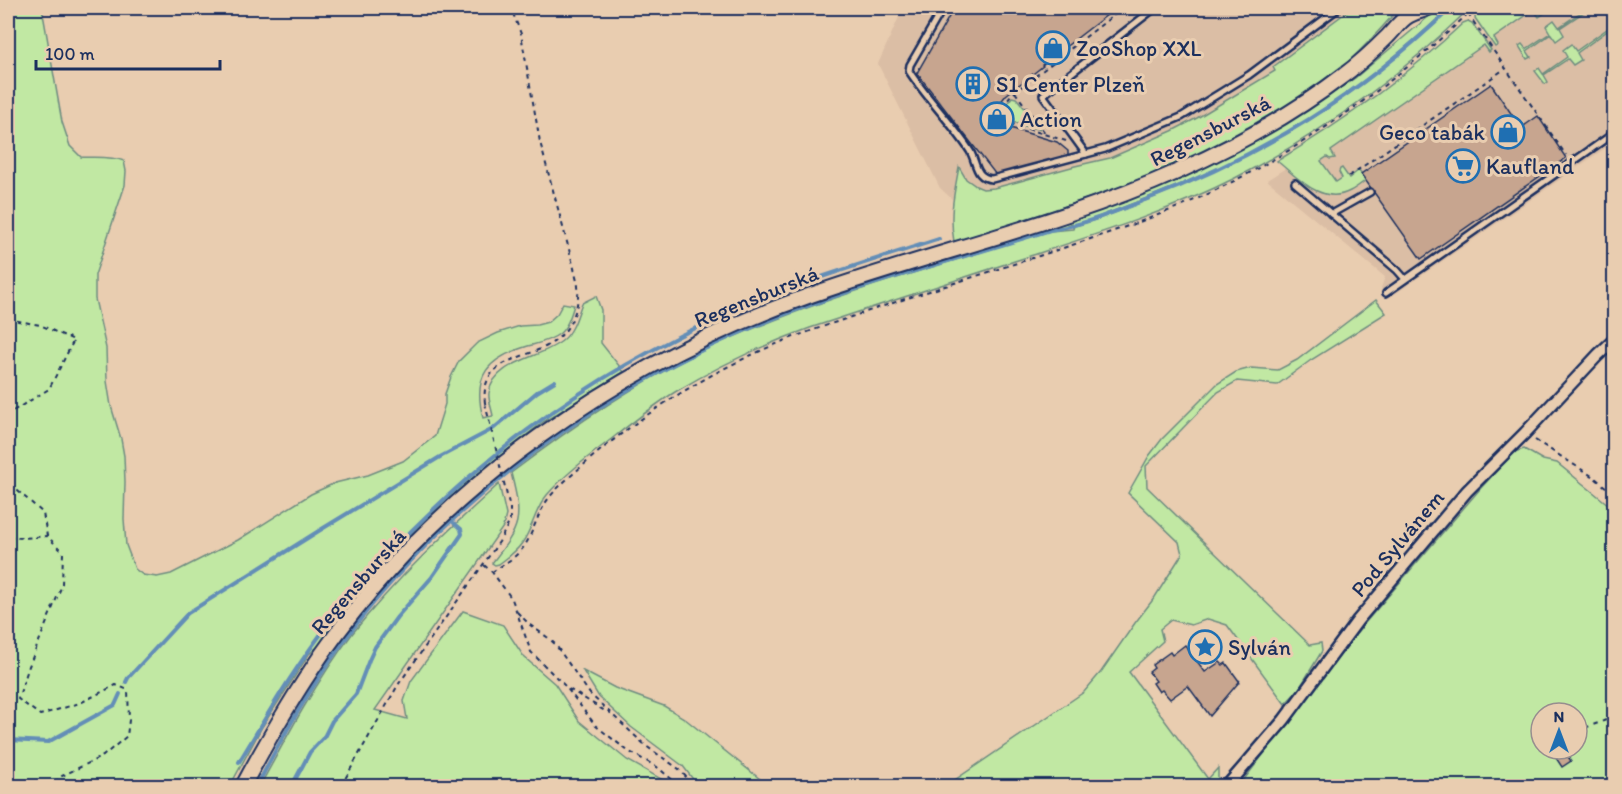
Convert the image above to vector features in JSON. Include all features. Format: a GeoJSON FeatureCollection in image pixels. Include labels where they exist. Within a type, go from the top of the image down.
{"type":"FeatureCollection","features":[{"type":"Feature","properties":{"kind":"main road","name":"Regensburská"},"geometry":{"type":"LineString","coordinates":[[243,786],[323,654],[379,584],[442,518],[475,489],[518,453],[585,405],[669,357],[780,306],[837,286],[1057,218],[1183,170],[1256,133],[1301,106],[1369,55],[1409,11],[1428,8]]}},
{"type":"Feature","properties":{"kind":"street","name":"Pod Sylvánem"},"geometry":{"type":"LineString","coordinates":[[1227,786],[1284,720],[1358,620],[1411,555],[1467,491],[1614,340]]}},
{"type":"Feature","properties":{"kind":"lane"},"geometry":{"type":"LineString","coordinates":[[943,8],[910,65],[909,71],[969,150],[980,174],[992,179],[1105,149],[1181,117],[1249,75],[1339,8]]}},
{"type":"Feature","properties":{"kind":"lane"},"geometry":{"type":"LineString","coordinates":[[1086,154],[1043,95],[1155,8]]}},
{"type":"Feature","properties":{"kind":"lane"},"geometry":{"type":"LineString","coordinates":[[1386,293],[1614,133]]}},
{"type":"Feature","properties":{"kind":"lane"},"geometry":{"type":"LineString","coordinates":[[1295,183],[1405,279]]}},
{"type":"Feature","properties":{"kind":"lane"},"geometry":{"type":"LineString","coordinates":[[1331,214],[1370,192]]}},
{"type":"Feature","properties":{"kind":"path"},"geometry":{"type":"LineString","coordinates":[[341,786],[398,685],[508,527],[510,508],[484,403],[485,387],[496,369],[507,361],[558,339],[567,330],[577,307],[578,287],[574,268],[540,142],[521,34],[512,8]]}},
{"type":"Feature","properties":{"kind":"path"},"geometry":{"type":"LineString","coordinates":[[492,572],[515,556],[522,548],[545,502],[555,491],[606,446],[640,420],[708,376],[791,338],[1132,225],[1210,193],[1292,148],[1372,95],[1401,74],[1474,8]]}},
{"type":"Feature","properties":{"kind":"path"},"geometry":{"type":"LineString","coordinates":[[1468,14],[1568,157]]}},
{"type":"Feature","properties":{"kind":"path"},"geometry":{"type":"LineString","coordinates":[[1349,176],[1506,68]]}},
{"type":"Feature","properties":{"kind":"path"},"geometry":{"type":"LineString","coordinates":[[1015,92],[1046,134]]}},
{"type":"Feature","properties":{"kind":"path"},"geometry":{"type":"LineString","coordinates":[[8,319],[40,325],[74,340],[49,389],[8,414]]}},
{"type":"Feature","properties":{"kind":"path"},"geometry":{"type":"LineString","coordinates":[[1525,433],[1595,478],[1614,494]]}},
{"type":"Feature","properties":{"kind":"path"},"geometry":{"type":"LineString","coordinates":[[8,476],[10,484],[43,513],[47,536],[63,552],[62,585],[18,699],[40,716],[80,703],[116,685],[128,690],[127,736],[103,756],[62,776],[50,786]]}},
{"type":"Feature","properties":{"kind":"path"},"geometry":{"type":"LineString","coordinates":[[8,537],[47,536]]}},
{"type":"Feature","properties":{"kind":"path"},"geometry":{"type":"LineString","coordinates":[[483,564],[492,572],[512,599],[531,652],[566,687],[596,726],[628,751],[657,767],[680,786]]}},
{"type":"Feature","properties":{"kind":"path"},"geometry":{"type":"LineString","coordinates":[[516,612],[530,626],[555,644],[590,694],[609,713],[646,746],[679,769],[692,786]]}},
{"type":"Feature","properties":{"kind":"path"},"geometry":{"type":"LineString","coordinates":[[1205,647],[1214,641]]}},
{"type":"Feature","properties":{"kind":"path"},"geometry":{"type":"LineString","coordinates":[[566,687],[609,713]]}},
{"type":"Feature","properties":{"kind":"path"},"geometry":{"type":"LineString","coordinates":[[1589,726],[1614,716]]}},
{"type":"Feature","properties":{"kind":"path"},"geometry":{"type":"LineString","coordinates":[[1600,786],[1614,778]]}},
{"type":"Feature","properties":{"kind":"shaded area"},"geometry":{"type":"Polygon","coordinates":[[[903,8],[1365,8],[1325,41],[1200,118],[1103,163],[962,202],[952,199],[940,188],[878,64],[903,8]]]}},
{"type":"Feature","properties":{"kind":"shaded area"},"geometry":{"type":"Polygon","coordinates":[[[1527,8],[1614,8],[1614,142],[1389,298],[1381,288],[1385,277],[1267,180],[1375,111],[1527,8]]]}},
{"type":"Feature","properties":{"kind":"green space"},"geometry":{"type":"Polygon","coordinates":[[[8,8],[42,8],[62,122],[70,146],[81,157],[124,161],[125,185],[95,275],[95,299],[106,348],[107,381],[111,406],[124,456],[126,545],[135,569],[143,575],[157,577],[171,574],[238,540],[311,494],[335,483],[368,475],[403,461],[435,436],[451,377],[459,361],[477,343],[520,326],[548,322],[557,314],[563,303],[574,305],[566,325],[559,334],[503,356],[486,370],[480,390],[483,418],[493,416],[489,393],[499,374],[563,340],[573,328],[582,303],[596,296],[601,310],[601,343],[624,372],[543,422],[506,451],[441,507],[388,562],[320,645],[309,654],[262,727],[230,786],[8,786],[8,8]]]}},
{"type":"Feature","properties":{"kind":"green space"},"geometry":{"type":"Polygon","coordinates":[[[1352,8],[1399,8],[1339,70],[1275,113],[1237,135],[1158,172],[1078,202],[954,242],[952,213],[959,167],[966,179],[983,189],[1110,158],[1197,118],[1275,71],[1273,67],[1352,8]]]}},
{"type":"Feature","properties":{"kind":"green space"},"geometry":{"type":"Polygon","coordinates":[[[1439,8],[1449,8],[1372,75],[1316,114],[1258,149],[1192,180],[1087,221],[1073,225],[1072,223],[1067,227],[1050,229],[1006,243],[1178,180],[1254,142],[1355,78],[1439,8]]]}},
{"type":"Feature","properties":{"kind":"green space"},"geometry":{"type":"Polygon","coordinates":[[[1452,8],[1470,8],[1416,57],[1359,102],[1267,161],[1235,178],[1132,222],[810,328],[741,357],[691,382],[648,411],[567,474],[543,500],[520,546],[499,564],[492,563],[509,540],[517,522],[517,502],[511,473],[578,424],[649,379],[698,353],[784,316],[828,300],[1050,231],[1073,229],[1074,226],[1114,213],[1197,179],[1276,140],[1313,118],[1384,67],[1452,8]]]}},
{"type":"Feature","properties":{"kind":"green space"},"geometry":{"type":"Polygon","coordinates":[[[1479,8],[1547,8],[1549,10],[1539,17],[1534,10],[1494,38],[1498,45],[1495,47],[1475,18],[1476,10],[1479,8]]]}},
{"type":"Feature","properties":{"kind":"green space"},"geometry":{"type":"Polygon","coordinates":[[[1590,8],[1560,28],[1564,35],[1556,41],[1551,34],[1527,51],[1531,57],[1527,59],[1519,46],[1522,44],[1526,49],[1550,33],[1546,26],[1554,20],[1559,27],[1590,8]]]}},
{"type":"Feature","properties":{"kind":"green space"},"geometry":{"type":"Polygon","coordinates":[[[1468,21],[1472,23],[1491,50],[1489,52],[1484,45],[1331,151],[1335,158],[1327,157],[1321,161],[1336,182],[1342,178],[1340,169],[1342,168],[1349,178],[1359,170],[1366,180],[1358,186],[1340,195],[1320,192],[1310,188],[1277,161],[1374,97],[1468,21]]]}},
{"type":"Feature","properties":{"kind":"green space"},"geometry":{"type":"Polygon","coordinates":[[[1614,24],[1577,53],[1581,60],[1573,65],[1568,59],[1544,75],[1548,82],[1545,84],[1535,71],[1539,68],[1543,74],[1567,57],[1563,50],[1571,44],[1576,51],[1614,24]]]}},
{"type":"Feature","properties":{"kind":"green space"},"geometry":{"type":"Polygon","coordinates":[[[1012,97],[1018,100],[1039,129],[1017,124],[1008,118],[1003,109],[1012,97]]]}},
{"type":"Feature","properties":{"kind":"green space"},"geometry":{"type":"Polygon","coordinates":[[[1376,300],[1386,313],[1311,360],[1277,385],[1237,381],[1218,392],[1146,466],[1147,487],[1310,645],[1321,643],[1322,651],[1299,689],[1285,704],[1227,625],[1208,619],[1191,625],[1171,620],[1160,629],[1163,641],[1129,672],[1208,779],[1218,768],[1218,782],[1214,786],[946,786],[1084,692],[1155,597],[1182,554],[1179,542],[1128,493],[1149,456],[1162,439],[1217,384],[1236,372],[1251,368],[1278,370],[1297,360],[1376,300]]]}},
{"type":"Feature","properties":{"kind":"green space"},"geometry":{"type":"Polygon","coordinates":[[[1524,449],[1543,460],[1557,463],[1614,509],[1614,786],[1239,786],[1365,623],[1514,452],[1524,449]]]}},
{"type":"Feature","properties":{"kind":"green space"},"geometry":{"type":"Polygon","coordinates":[[[499,484],[506,515],[503,527],[375,710],[407,719],[404,701],[411,681],[463,611],[503,625],[524,657],[555,684],[579,721],[627,760],[671,786],[260,786],[314,689],[352,634],[422,556],[499,484]]]}},
{"type":"Feature","properties":{"kind":"green space"},"geometry":{"type":"Polygon","coordinates":[[[583,671],[615,688],[664,706],[684,718],[767,786],[698,786],[683,766],[631,727],[599,697],[583,671]]]}},
{"type":"Feature","properties":{"kind":"building","name":"S1 Center Plzeň"},"geometry":{"type":"Polygon","coordinates":[[[954,8],[1116,8],[1006,95],[994,111],[1007,127],[1057,142],[1068,151],[1066,157],[996,175],[917,73],[954,8]]]}},
{"type":"Feature","properties":{"kind":"building"},"geometry":{"type":"Polygon","coordinates":[[[1491,84],[1521,128],[1538,116],[1566,158],[1421,259],[1361,174],[1491,84]]]}},
{"type":"Feature","properties":{"kind":"building"},"geometry":{"type":"Polygon","coordinates":[[[1185,645],[1205,672],[1220,662],[1223,665],[1226,663],[1240,683],[1210,716],[1188,686],[1170,699],[1162,690],[1159,692],[1153,683],[1156,681],[1149,672],[1154,668],[1152,665],[1170,652],[1172,655],[1185,645]]]}},
{"type":"Feature","properties":{"kind":"building"},"geometry":{"type":"Polygon","coordinates":[[[1558,761],[1571,761],[1562,767],[1558,761]]]}},
{"type":"Feature","properties":{"kind":"waterway"},"geometry":{"type":"LineString","coordinates":[[257,786],[290,725],[327,665],[354,627],[394,579],[438,533],[486,490],[536,450],[589,414],[644,381],[758,325],[867,286],[1050,230],[1099,218],[1230,163],[1308,120],[1345,95],[1417,39],[1451,8]]}},
{"type":"Feature","properties":{"kind":"waterway"},"geometry":{"type":"LineString","coordinates":[[239,762],[306,655],[371,574],[456,488],[550,413],[653,350],[736,309],[822,277],[939,239]]}},
{"type":"Feature","properties":{"kind":"waterway"},"geometry":{"type":"LineString","coordinates":[[126,682],[188,613],[440,457],[493,429],[537,392],[555,381]]}},
{"type":"Feature","properties":{"kind":"waterway"},"geometry":{"type":"LineString","coordinates":[[288,786],[295,780],[310,752],[324,737],[332,721],[356,694],[375,647],[397,617],[432,577],[462,534],[461,529],[454,523]]}},
{"type":"Feature","properties":{"kind":"waterway"},"geometry":{"type":"LineString","coordinates":[[8,740],[48,742],[115,705],[120,694]]}},
{"type":"Feature","properties":{"kind":"place","name":"ZooShop XXL"},"geometry":{"type":"Point","coordinates":[1053,48]}},
{"type":"Feature","properties":{"kind":"place","name":"S1 Center Plzeň"},"geometry":{"type":"Point","coordinates":[973,84]}},
{"type":"Feature","properties":{"kind":"place","name":"Action"},"geometry":{"type":"Point","coordinates":[997,119]}},
{"type":"Feature","properties":{"kind":"place","name":"Geco tabák"},"geometry":{"type":"Point","coordinates":[1508,132]}},
{"type":"Feature","properties":{"kind":"place","name":"Kaufland"},"geometry":{"type":"Point","coordinates":[1463,166]}},
{"type":"Feature","properties":{"kind":"place","name":"Sylván"},"geometry":{"type":"Point","coordinates":[1205,647]}}]}
